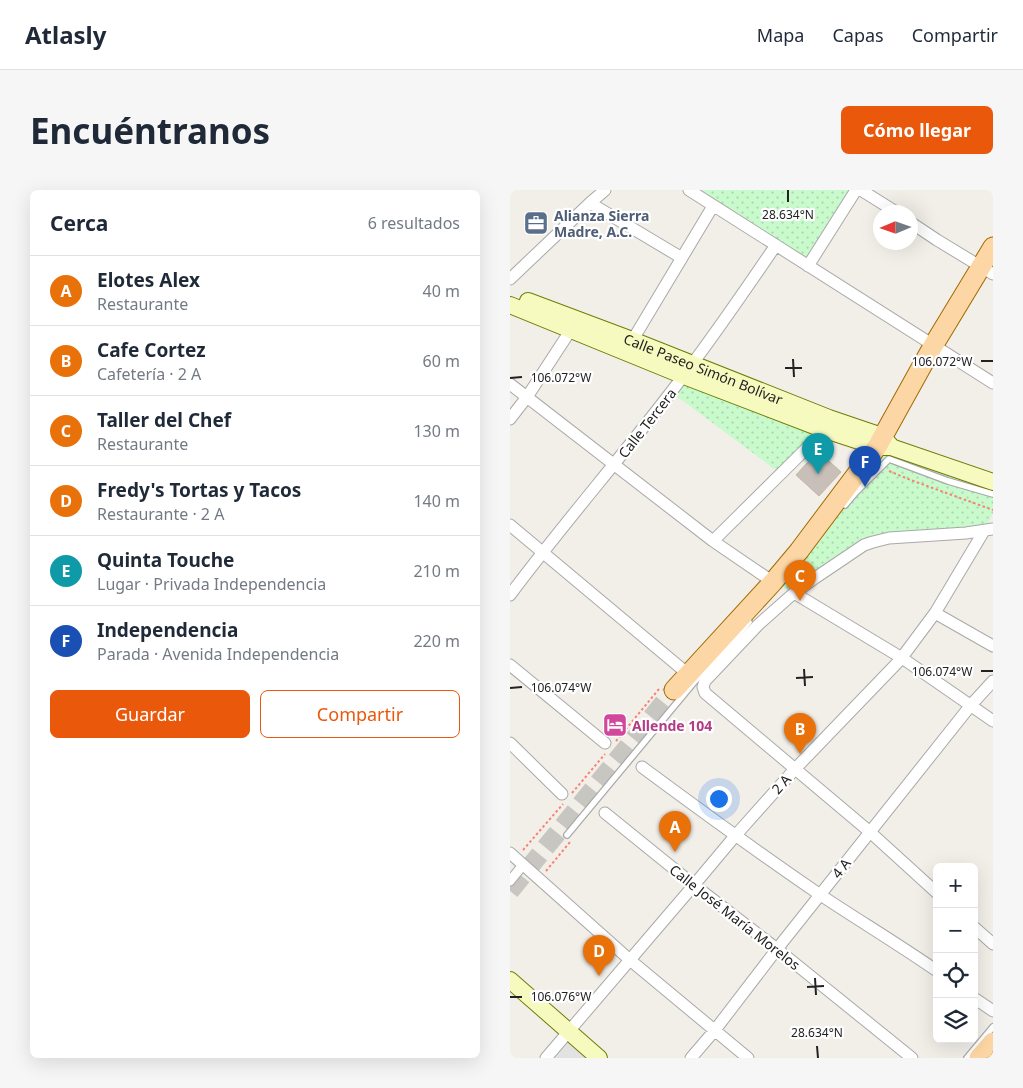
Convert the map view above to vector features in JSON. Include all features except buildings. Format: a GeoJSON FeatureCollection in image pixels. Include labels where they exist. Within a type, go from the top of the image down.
{"type":"FeatureCollection","features":[{"type":"Feature","properties":{"kind":"main road"},"geometry":{"type":"LineString","coordinates":[[667,689],[688,674],[773,582],[883,443],[933,346],[987,270],[993,247]]}},
{"type":"Feature","properties":{"kind":"main road","name":"Calle Paseo Simón Bolívar"},"geometry":{"type":"LineString","coordinates":[[510,294],[574,325]]}},
{"type":"Feature","properties":{"kind":"main road","name":"Calle Paseo Simón Bolívar"},"geometry":{"type":"LineString","coordinates":[[510,305],[574,325],[629,346],[825,430],[883,443]]}},
{"type":"Feature","properties":{"kind":"main road","name":"Calle Paseo Simón Bolívar"},"geometry":{"type":"LineString","coordinates":[[688,370],[829,418],[883,443],[993,482]]}},
{"type":"Feature","properties":{"kind":"main road"},"geometry":{"type":"LineString","coordinates":[[510,980],[574,1039],[599,1058]]}},
{"type":"Feature","properties":{"kind":"main road"},"geometry":{"type":"LineString","coordinates":[[979,1058],[993,1042]]}},
{"type":"Feature","properties":{"kind":"street"},"geometry":{"type":"LineString","coordinates":[[510,280],[604,190]]}},
{"type":"Feature","properties":{"kind":"street"},"geometry":{"type":"LineString","coordinates":[[688,190],[993,383]]}},
{"type":"Feature","properties":{"kind":"street"},"geometry":{"type":"LineString","coordinates":[[808,266],[856,190]]}},
{"type":"Feature","properties":{"kind":"street"},"geometry":{"type":"LineString","coordinates":[[861,190],[885,205]]}},
{"type":"Feature","properties":{"kind":"street"},"geometry":{"type":"LineString","coordinates":[[590,203],[682,258]]}},
{"type":"Feature","properties":{"kind":"street"},"geometry":{"type":"LineString","coordinates":[[629,346],[713,206]]}},
{"type":"Feature","properties":{"kind":"street"},"geometry":{"type":"LineString","coordinates":[[918,228],[987,270]]}},
{"type":"Feature","properties":{"kind":"street","name":"Calle Tercera"},"geometry":{"type":"LineString","coordinates":[[510,595],[542,552],[615,464],[688,370],[776,245]]}},
{"type":"Feature","properties":{"kind":"street"},"geometry":{"type":"LineString","coordinates":[[510,418],[527,397],[574,325]]}},
{"type":"Feature","properties":{"kind":"street"},"geometry":{"type":"LineString","coordinates":[[510,384],[713,541],[773,582]]}},
{"type":"Feature","properties":{"kind":"street"},"geometry":{"type":"LineString","coordinates":[[713,541],[825,430]]}},
{"type":"Feature","properties":{"kind":"street"},"geometry":{"type":"LineString","coordinates":[[510,526],[688,674]]}},
{"type":"Feature","properties":{"kind":"street"},"geometry":{"type":"LineString","coordinates":[[933,889],[870,832],[705,693],[703,687],[705,681],[758,624],[794,593],[864,545],[889,538],[988,530]]}},
{"type":"Feature","properties":{"kind":"street","name":"2 A"},"geometry":{"type":"LineString","coordinates":[[546,1058],[574,1039],[630,960],[735,836],[795,769],[902,658],[935,613],[988,530]]}},
{"type":"Feature","properties":{"kind":"street"},"geometry":{"type":"LineString","coordinates":[[794,593],[902,658],[993,721]]}},
{"type":"Feature","properties":{"kind":"street"},"geometry":{"type":"LineString","coordinates":[[935,613],[993,646]]}},
{"type":"Feature","properties":{"kind":"street"},"geometry":{"type":"LineString","coordinates":[[510,665],[607,748]]}},
{"type":"Feature","properties":{"kind":"street","name":"4 A"},"geometry":{"type":"LineString","coordinates":[[691,1058],[971,705],[993,681]]}},
{"type":"Feature","properties":{"kind":"street"},"geometry":{"type":"LineString","coordinates":[[510,743],[562,794]]}},
{"type":"Feature","properties":{"kind":"street"},"geometry":{"type":"LineString","coordinates":[[642,767],[735,836],[933,968]]}},
{"type":"Feature","properties":{"kind":"street","name":"Calle José María Morelos"},"geometry":{"type":"LineString","coordinates":[[605,814],[777,948],[912,1058]]}},
{"type":"Feature","properties":{"kind":"street"},"geometry":{"type":"LineString","coordinates":[[510,881],[516,859],[630,960],[748,1058]]}},
{"type":"Feature","properties":{"kind":"street"},"geometry":{"type":"LineString","coordinates":[[978,931],[993,944]]}},
{"type":"Feature","properties":{"kind":"street"},"geometry":{"type":"LineString","coordinates":[[978,1001],[993,1011]]}},
{"type":"Feature","properties":{"kind":"lane"},"geometry":{"type":"LineString","coordinates":[[839,512],[889,459],[948,481],[993,494]]}},
{"type":"Feature","properties":{"kind":"lane"},"geometry":{"type":"LineString","coordinates":[[566,835],[689,688],[751,620]]}},
{"type":"Feature","properties":{"kind":"lane"},"geometry":{"type":"LineString","coordinates":[[967,1058],[993,1027]]}},
{"type":"Feature","properties":{"kind":"path"},"geometry":{"type":"LineString","coordinates":[[881,467],[908,479],[993,510]]}},
{"type":"Feature","properties":{"kind":"path"},"geometry":{"type":"LineString","coordinates":[[516,859],[607,748],[667,689]]}},
{"type":"Feature","properties":{"kind":"green space"},"geometry":{"type":"Polygon","coordinates":[[[689,190],[857,190],[808,266],[689,190]]]}},
{"type":"Feature","properties":{"kind":"green space"},"geometry":{"type":"Polygon","coordinates":[[[684,376],[825,430],[781,474],[671,392],[684,376]]]}},
{"type":"Feature","properties":{"kind":"green space"},"geometry":{"type":"Polygon","coordinates":[[[877,447],[993,482],[993,513],[984,531],[875,541],[794,593],[773,582],[877,447]]]}},
{"type":"Feature","properties":{"kind":"shaded area"},"geometry":{"type":"Polygon","coordinates":[[[568,1039],[587,1058],[552,1058],[568,1039]]]}},
{"type":"Feature","properties":{"kind":"tunnel"},"geometry":{"type":"LineString","coordinates":[[510,891],[674,690]]}},
{"type":"Feature","properties":{"kind":"place","name":"Alianza Sierra Madre, A.C."},"geometry":{"type":"Point","coordinates":[536,223]}},
{"type":"Feature","properties":{"kind":"place","name":"Quinta Touche"},"geometry":{"type":"Point","coordinates":[818,474]}},
{"type":"Feature","properties":{"kind":"place","name":"Independencia"},"geometry":{"type":"Point","coordinates":[865,487]}},
{"type":"Feature","properties":{"kind":"place","name":"Taller del Chef"},"geometry":{"type":"Point","coordinates":[800,601]}},
{"type":"Feature","properties":{"kind":"place","name":"Allende 104"},"geometry":{"type":"Point","coordinates":[615,725]}},
{"type":"Feature","properties":{"kind":"place","name":"Cafe Cortez"},"geometry":{"type":"Point","coordinates":[800,754]}},
{"type":"Feature","properties":{"kind":"place","name":"Elotes Alex"},"geometry":{"type":"Point","coordinates":[675,852]}},
{"type":"Feature","properties":{"kind":"place","name":"Fredy's Tortas y Tacos"},"geometry":{"type":"Point","coordinates":[599,976]}}]}
